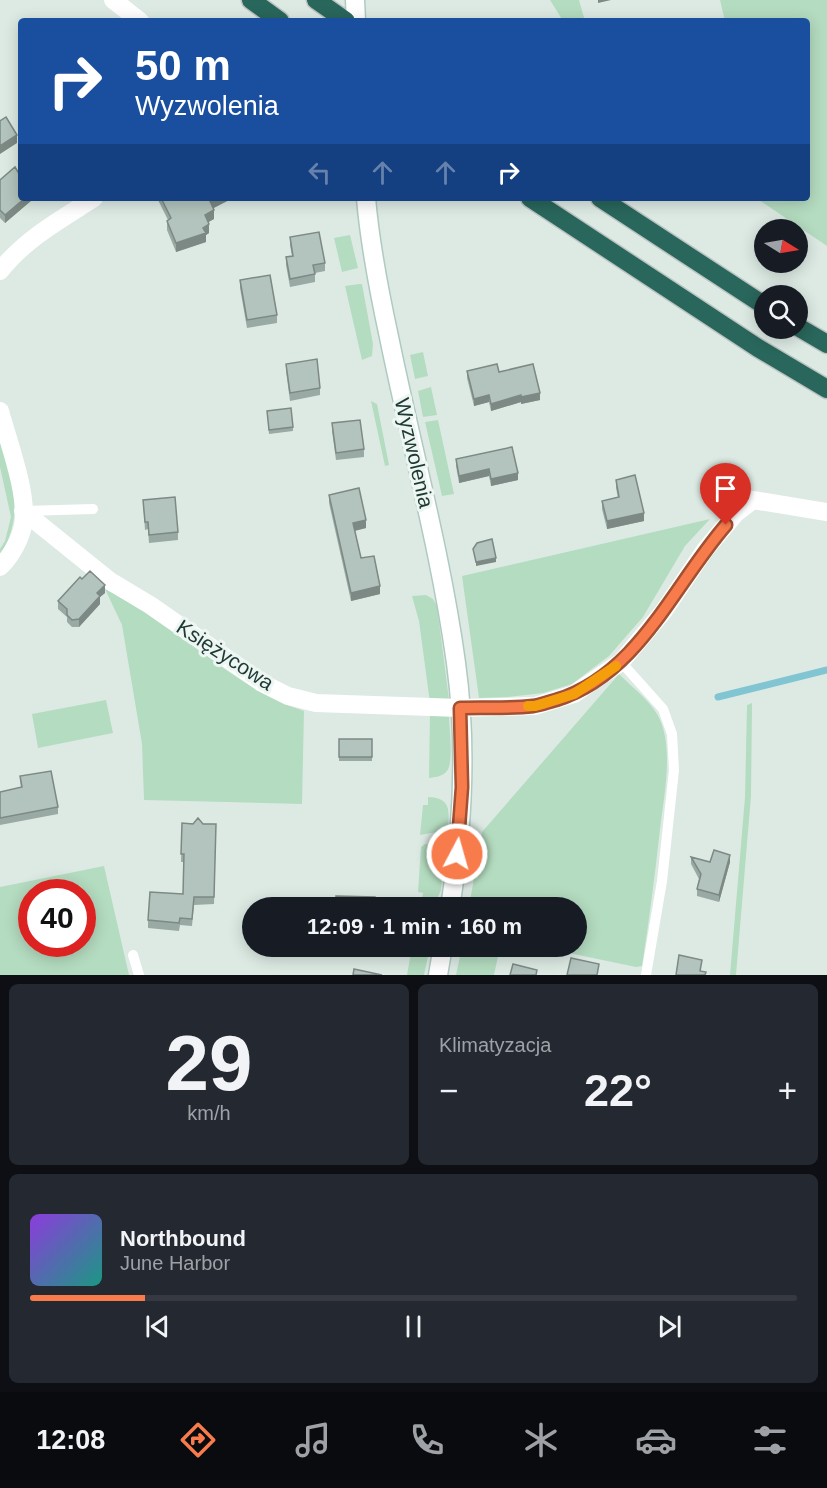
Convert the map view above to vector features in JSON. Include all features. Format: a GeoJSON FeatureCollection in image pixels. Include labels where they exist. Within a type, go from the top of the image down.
{"type":"FeatureCollection","features":[{"type":"Feature","properties":{"kind":"highway"},"geometry":{"type":"LineString","coordinates":[[251,0],[276,18]]}},
{"type":"Feature","properties":{"kind":"highway"},"geometry":{"type":"LineString","coordinates":[[316,0],[342,18]]}},
{"type":"Feature","properties":{"kind":"highway"},"geometry":{"type":"LineString","coordinates":[[535,201],[758,348],[827,389]]}},
{"type":"Feature","properties":{"kind":"highway"},"geometry":{"type":"LineString","coordinates":[[605,201],[754,299]]}},
{"type":"Feature","properties":{"kind":"highway"},"geometry":{"type":"LineString","coordinates":[[808,333],[827,344]]}},
{"type":"Feature","properties":{"kind":"street"},"geometry":{"type":"LineString","coordinates":[[113,0],[136,18]]}},
{"type":"Feature","properties":{"kind":"street"},"geometry":{"type":"LineString","coordinates":[[355,0],[356,18]]}},
{"type":"Feature","properties":{"kind":"street"},"geometry":{"type":"LineString","coordinates":[[0,271],[37,235],[89,201]]}},
{"type":"Feature","properties":{"kind":"street","name":"Wyzwolenia"},"geometry":{"type":"LineString","coordinates":[[366,201],[377,283],[449,618],[460,708],[461,814],[451,897]]}},
{"type":"Feature","properties":{"kind":"street"},"geometry":{"type":"LineString","coordinates":[[0,411],[17,471],[23,511],[20,536],[14,549],[0,567]]}},
{"type":"Feature","properties":{"kind":"street"},"geometry":{"type":"LineString","coordinates":[[460,708],[535,706],[574,694],[621,662],[663,612],[705,550],[736,513],[753,500],[827,512]]}},
{"type":"Feature","properties":{"kind":"street","name":"Księżycowa"},"geometry":{"type":"LineString","coordinates":[[23,511],[110,581],[150,605],[262,682],[288,696],[316,703],[460,708]]}},
{"type":"Feature","properties":{"kind":"street"},"geometry":{"type":"LineString","coordinates":[[438,975],[441,957]]}},
{"type":"Feature","properties":{"kind":"lane"},"geometry":{"type":"LineString","coordinates":[[23,511],[93,509]]}},
{"type":"Feature","properties":{"kind":"lane"},"geometry":{"type":"LineString","coordinates":[[621,662],[663,709],[672,734],[673,746],[674,770],[662,881],[646,975]]}},
{"type":"Feature","properties":{"kind":"lane"},"geometry":{"type":"LineString","coordinates":[[133,955],[139,975]]}},
{"type":"Feature","properties":{"kind":"green space"},"geometry":{"type":"Polygon","coordinates":[[[550,0],[579,0],[584,18],[561,18],[550,0]]]}},
{"type":"Feature","properties":{"kind":"green space"},"geometry":{"type":"Polygon","coordinates":[[[720,0],[827,0],[827,246],[808,233],[808,219],[787,219],[760,201],[810,201],[810,18],[724,18],[720,0]]]}},
{"type":"Feature","properties":{"kind":"green space"},"geometry":{"type":"Polygon","coordinates":[[[350,235],[358,268],[342,272],[334,238],[350,235]]]}},
{"type":"Feature","properties":{"kind":"green space"},"geometry":{"type":"Polygon","coordinates":[[[362,284],[373,344],[372,356],[362,360],[345,286],[362,284]]]}},
{"type":"Feature","properties":{"kind":"green space"},"geometry":{"type":"Polygon","coordinates":[[[423,352],[428,376],[415,379],[410,355],[423,352]]]}},
{"type":"Feature","properties":{"kind":"green space"},"geometry":{"type":"Polygon","coordinates":[[[431,387],[437,415],[423,417],[418,391],[431,387]]]}},
{"type":"Feature","properties":{"kind":"green space"},"geometry":{"type":"Polygon","coordinates":[[[371,401],[377,404],[389,465],[385,466],[371,401]]]}},
{"type":"Feature","properties":{"kind":"green space"},"geometry":{"type":"Polygon","coordinates":[[[438,420],[454,494],[442,496],[425,422],[438,420]]]}},
{"type":"Feature","properties":{"kind":"green space"},"geometry":{"type":"Polygon","coordinates":[[[0,437],[12,483],[14,511],[13,525],[0,556],[0,549],[5,541],[11,517],[0,467],[0,437]]]}},
{"type":"Feature","properties":{"kind":"green space"},"geometry":{"type":"Polygon","coordinates":[[[710,519],[685,546],[643,617],[609,656],[572,684],[543,693],[479,698],[462,576],[710,519]]]}},
{"type":"Feature","properties":{"kind":"green space"},"geometry":{"type":"Polygon","coordinates":[[[105,589],[165,624],[240,679],[281,702],[304,711],[302,804],[144,800],[142,744],[122,625],[105,589]]]}},
{"type":"Feature","properties":{"kind":"green space"},"geometry":{"type":"Polygon","coordinates":[[[426,595],[433,599],[437,606],[449,700],[430,703],[419,621],[412,596],[426,595]]]}},
{"type":"Feature","properties":{"kind":"green space"},"geometry":{"type":"Polygon","coordinates":[[[619,674],[657,714],[666,740],[667,770],[642,966],[636,967],[587,957],[587,897],[471,897],[482,832],[619,674]]]}},
{"type":"Feature","properties":{"kind":"green space"},"geometry":{"type":"Polygon","coordinates":[[[106,700],[113,733],[38,748],[32,714],[106,700]]]}},
{"type":"Feature","properties":{"kind":"green space"},"geometry":{"type":"Polygon","coordinates":[[[752,703],[751,796],[736,975],[730,975],[745,797],[747,705],[752,703]]]}},
{"type":"Feature","properties":{"kind":"green space"},"geometry":{"type":"Polygon","coordinates":[[[430,713],[449,714],[451,752],[447,771],[441,776],[429,778],[430,713]]]}},
{"type":"Feature","properties":{"kind":"green space"},"geometry":{"type":"Polygon","coordinates":[[[428,797],[445,803],[448,811],[448,830],[420,835],[423,805],[428,805],[428,797]]]}},
{"type":"Feature","properties":{"kind":"green space"},"geometry":{"type":"Polygon","coordinates":[[[425,844],[438,845],[445,849],[441,890],[438,897],[422,897],[423,893],[418,892],[421,847],[425,844]]]}},
{"type":"Feature","properties":{"kind":"green space"},"geometry":{"type":"Polygon","coordinates":[[[104,866],[129,975],[0,975],[0,887],[18,883],[18,957],[96,957],[96,879],[40,879],[104,866]]]}},
{"type":"Feature","properties":{"kind":"green space"},"geometry":{"type":"Polygon","coordinates":[[[410,957],[428,957],[424,975],[407,975],[410,957]]]}},
{"type":"Feature","properties":{"kind":"green space"},"geometry":{"type":"Polygon","coordinates":[[[460,957],[498,957],[494,975],[456,975],[460,957]]]}},
{"type":"Feature","properties":{"kind":"building"},"geometry":{"type":"Polygon","coordinates":[[[6,117],[17,135],[0,146],[0,121],[6,117]]]}},
{"type":"Feature","properties":{"kind":"building"},"geometry":{"type":"Polygon","coordinates":[[[15,167],[18,172],[18,201],[21,201],[5,215],[0,210],[0,180],[15,167]]]}},
{"type":"Feature","properties":{"kind":"building"},"geometry":{"type":"Polygon","coordinates":[[[162,201],[210,201],[214,210],[205,215],[209,224],[203,228],[206,233],[176,243],[167,221],[171,218],[162,201]]]}},
{"type":"Feature","properties":{"kind":"building"},"geometry":{"type":"Polygon","coordinates":[[[319,232],[325,263],[313,265],[315,274],[290,279],[286,257],[293,256],[290,237],[319,232]]]}},
{"type":"Feature","properties":{"kind":"building"},"geometry":{"type":"Polygon","coordinates":[[[270,275],[277,315],[247,320],[240,280],[270,275]]]}},
{"type":"Feature","properties":{"kind":"building"},"geometry":{"type":"Polygon","coordinates":[[[317,359],[320,388],[290,393],[286,364],[317,359]]]}},
{"type":"Feature","properties":{"kind":"building"},"geometry":{"type":"Polygon","coordinates":[[[497,364],[499,372],[533,364],[540,393],[521,397],[521,395],[491,404],[489,395],[474,399],[467,371],[497,364]]]}},
{"type":"Feature","properties":{"kind":"building"},"geometry":{"type":"Polygon","coordinates":[[[291,408],[293,427],[269,430],[267,411],[291,408]]]}},
{"type":"Feature","properties":{"kind":"building"},"geometry":{"type":"Polygon","coordinates":[[[360,420],[364,449],[336,453],[332,423],[360,420]]]}},
{"type":"Feature","properties":{"kind":"building"},"geometry":{"type":"Polygon","coordinates":[[[512,447],[518,473],[491,479],[489,469],[459,476],[456,459],[512,447]]]}},
{"type":"Feature","properties":{"kind":"building"},"geometry":{"type":"Polygon","coordinates":[[[635,475],[644,513],[607,521],[602,501],[619,497],[616,480],[635,475]]]}},
{"type":"Feature","properties":{"kind":"building"},"geometry":{"type":"Polygon","coordinates":[[[359,488],[366,520],[353,523],[361,558],[374,556],[380,586],[351,593],[329,495],[359,488]]]}},
{"type":"Feature","properties":{"kind":"building"},"geometry":{"type":"Polygon","coordinates":[[[175,497],[178,532],[149,535],[143,500],[175,497]]]}},
{"type":"Feature","properties":{"kind":"building"},"geometry":{"type":"Polygon","coordinates":[[[492,539],[496,558],[476,562],[473,549],[477,543],[492,539]]]}},
{"type":"Feature","properties":{"kind":"building"},"geometry":{"type":"Polygon","coordinates":[[[90,571],[105,585],[97,593],[100,596],[79,619],[72,620],[67,615],[67,609],[58,601],[80,577],[82,579],[90,571]]]}},
{"type":"Feature","properties":{"kind":"building"},"geometry":{"type":"Polygon","coordinates":[[[339,739],[372,739],[372,757],[339,757],[339,739]]]}},
{"type":"Feature","properties":{"kind":"building"},"geometry":{"type":"Polygon","coordinates":[[[51,771],[58,807],[0,818],[0,792],[22,787],[20,776],[51,771]]]}},
{"type":"Feature","properties":{"kind":"building"},"geometry":{"type":"Polygon","coordinates":[[[198,818],[203,824],[216,824],[214,897],[194,897],[192,919],[180,918],[179,923],[148,920],[150,892],[183,894],[182,823],[193,824],[198,818]]]}},
{"type":"Feature","properties":{"kind":"building"},"geometry":{"type":"Polygon","coordinates":[[[714,850],[730,855],[719,895],[697,889],[701,874],[691,857],[710,862],[714,850]]]}},
{"type":"Feature","properties":{"kind":"building"},"geometry":{"type":"Polygon","coordinates":[[[679,955],[702,960],[700,971],[706,972],[705,975],[676,975],[679,955]]]}},
{"type":"Feature","properties":{"kind":"building"},"geometry":{"type":"Polygon","coordinates":[[[571,958],[599,964],[597,975],[567,975],[571,958]]]}},
{"type":"Feature","properties":{"kind":"building"},"geometry":{"type":"Polygon","coordinates":[[[513,964],[537,970],[536,975],[510,975],[513,964]]]}},
{"type":"Feature","properties":{"kind":"building"},"geometry":{"type":"Polygon","coordinates":[[[354,969],[382,975],[353,975],[354,969]]]}},
{"type":"Feature","properties":{"kind":"waterway"},"geometry":{"type":"LineString","coordinates":[[718,697],[827,670]]}},
{"type":"Feature","properties":{"kind":"slow traffic"},"geometry":{"type":"LineString","coordinates":[[528,706],[574,694],[616,666]]}},
{"type":"Feature","properties":{"kind":"route"},"geometry":{"type":"LineString","coordinates":[[457,854],[462,787],[460,708],[535,706],[574,694],[621,662],[663,612],[705,550],[726,525]]}}]}
